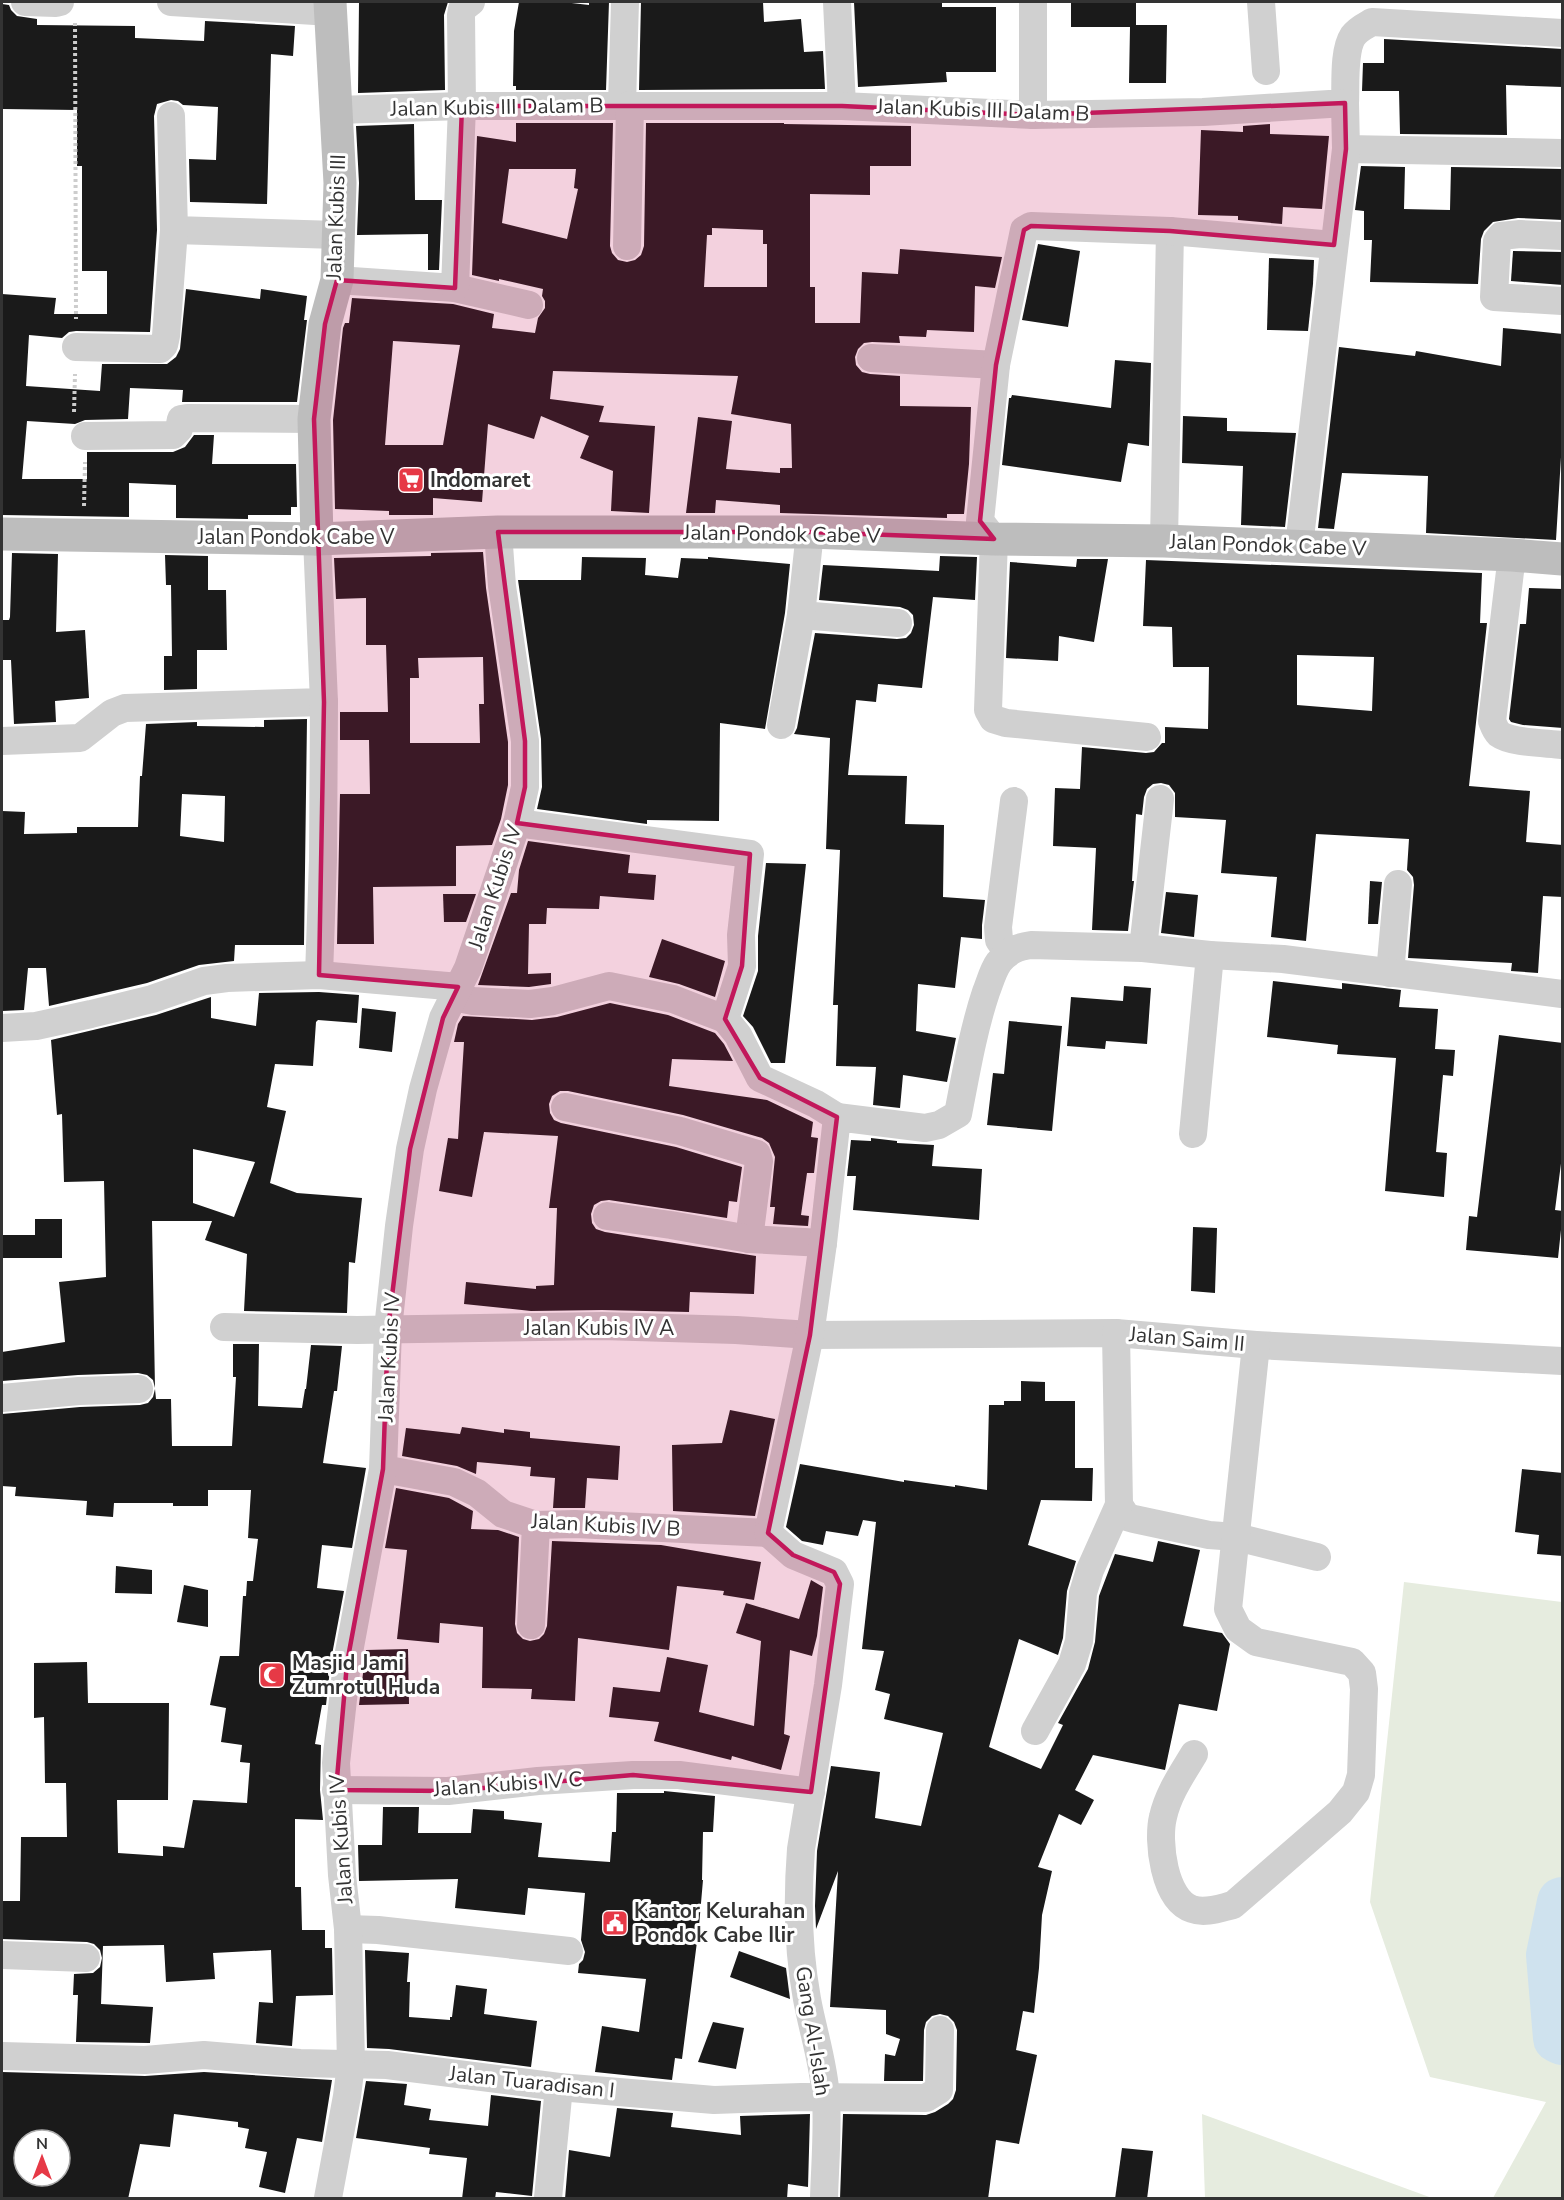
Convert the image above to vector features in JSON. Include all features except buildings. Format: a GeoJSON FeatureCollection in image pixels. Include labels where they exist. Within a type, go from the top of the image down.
{"type":"FeatureCollection","features":[{"type":"Feature","properties":{"kind":"street"},"geometry":{"type":"LineString","coordinates":[[25,2],[56,3],[68,8]]}},
{"type":"Feature","properties":{"kind":"street"},"geometry":{"type":"LineString","coordinates":[[171,2],[330,7]]}},
{"type":"Feature","properties":{"kind":"street"},"geometry":{"type":"LineString","coordinates":[[455,288],[462,106],[461,15],[462,9],[471,2]]}},
{"type":"Feature","properties":{"kind":"street"},"geometry":{"type":"LineString","coordinates":[[625,2],[627,246]]}},
{"type":"Feature","properties":{"kind":"street"},"geometry":{"type":"LineString","coordinates":[[837,2],[842,106]]}},
{"type":"Feature","properties":{"kind":"street"},"geometry":{"type":"LineString","coordinates":[[1033,2],[1034,115]]}},
{"type":"Feature","properties":{"kind":"street"},"geometry":{"type":"LineString","coordinates":[[1262,2],[1266,71]]}},
{"type":"Feature","properties":{"kind":"street","name":"Jalan Kubis III"},"geometry":{"type":"LineString","coordinates":[[317,539],[314,419],[325,324],[337,280],[340,183],[330,7]]}},
{"type":"Feature","properties":{"kind":"street"},"geometry":{"type":"LineString","coordinates":[[1299,546],[1346,149],[1347,52],[1352,37],[1361,27],[1372,22],[1563,33]]}},
{"type":"Feature","properties":{"kind":"street","name":"Jalan Kubis III Dalam B"},"geometry":{"type":"LineString","coordinates":[[337,110],[462,106],[842,106],[1034,115],[1203,112],[1345,103]]}},
{"type":"Feature","properties":{"kind":"street"},"geometry":{"type":"LineString","coordinates":[[76,347],[160,349],[164,345],[174,230],[171,116]]}},
{"type":"Feature","properties":{"kind":"street"},"geometry":{"type":"LineString","coordinates":[[1346,149],[1563,153]]}},
{"type":"Feature","properties":{"kind":"street"},"geometry":{"type":"LineString","coordinates":[[1147,737],[1006,723],[993,718],[988,710],[994,539],[980,521],[996,365],[1024,230],[1031,226],[1170,231],[1334,245]]}},
{"type":"Feature","properties":{"kind":"street"},"geometry":{"type":"LineString","coordinates":[[174,230],[337,235]]}},
{"type":"Feature","properties":{"kind":"street"},"geometry":{"type":"LineString","coordinates":[[1164,541],[1170,231]]}},
{"type":"Feature","properties":{"kind":"street"},"geometry":{"type":"LineString","coordinates":[[1563,236],[1520,234],[1501,236],[1497,241],[1494,297],[1563,301]]}},
{"type":"Feature","properties":{"kind":"street"},"geometry":{"type":"LineString","coordinates":[[337,280],[455,288],[529,304]]}},
{"type":"Feature","properties":{"kind":"street"},"geometry":{"type":"LineString","coordinates":[[871,358],[996,365]]}},
{"type":"Feature","properties":{"kind":"street"},"geometry":{"type":"LineString","coordinates":[[85,435],[173,435],[179,429],[181,419],[187,418],[314,419]]}},
{"type":"Feature","properties":{"kind":"street","name":"Jalan Pondok Cabe V"},"geometry":{"type":"LineString","coordinates":[[2,534],[317,539],[498,532],[810,532],[1299,546],[1512,555],[1563,560]]}},
{"type":"Feature","properties":{"kind":"street","name":"Jalan Kubis IV"},"geometry":{"type":"LineString","coordinates":[[328,2199],[351,2064],[348,1929],[336,1790],[336,1763],[348,1663],[383,1469],[388,1329],[399,1226],[410,1149],[437,1037],[443,1018],[468,968],[517,823],[525,788],[525,741],[502,586],[498,532]]}},
{"type":"Feature","properties":{"kind":"street"},"geometry":{"type":"LineString","coordinates":[[782,725],[801,615],[810,532]]}},
{"type":"Feature","properties":{"kind":"street"},"geometry":{"type":"LineString","coordinates":[[317,539],[324,702],[320,975]]}},
{"type":"Feature","properties":{"kind":"street"},"geometry":{"type":"LineString","coordinates":[[1512,555],[1492,721],[1500,735],[1509,739],[1563,745]]}},
{"type":"Feature","properties":{"kind":"street"},"geometry":{"type":"LineString","coordinates":[[801,615],[898,623]]}},
{"type":"Feature","properties":{"kind":"street"},"geometry":{"type":"LineString","coordinates":[[2,741],[80,738],[112,713],[125,708],[324,702]]}},
{"type":"Feature","properties":{"kind":"street"},"geometry":{"type":"LineString","coordinates":[[1143,948],[1160,799]]}},
{"type":"Feature","properties":{"kind":"street"},"geometry":{"type":"LineString","coordinates":[[1008,953],[999,940],[998,927],[1014,801]]}},
{"type":"Feature","properties":{"kind":"street"},"geometry":{"type":"LineString","coordinates":[[517,823],[750,854],[741,934],[742,966],[725,1019]]}},
{"type":"Feature","properties":{"kind":"street"},"geometry":{"type":"LineString","coordinates":[[1390,973],[1398,884]]}},
{"type":"Feature","properties":{"kind":"street"},"geometry":{"type":"LineString","coordinates":[[2,1028],[36,1026],[112,1010],[204,981],[228,978],[320,975],[456,992],[473,1001],[530,1004],[553,1001],[609,986],[673,999],[725,1019],[738,1035],[760,1078],[816,1104],[837,1117],[925,1128],[939,1125],[958,1114],[981,1007],[995,969],[1008,953],[1018,947],[1031,945],[1143,948],[1283,959],[1563,994]]}},
{"type":"Feature","properties":{"kind":"street"},"geometry":{"type":"LineString","coordinates":[[1193,1134],[1210,955]]}},
{"type":"Feature","properties":{"kind":"street"},"geometry":{"type":"LineString","coordinates":[[565,1107],[680,1131],[757,1154],[759,1161],[749,1239]]}},
{"type":"Feature","properties":{"kind":"street"},"geometry":{"type":"LineString","coordinates":[[768,1533],[810,1335],[837,1117]]}},
{"type":"Feature","properties":{"kind":"street"},"geometry":{"type":"LineString","coordinates":[[607,1216],[671,1224],[749,1239],[823,1243]]}},
{"type":"Feature","properties":{"kind":"street","name":"Jalan Kubis IV A"},"geometry":{"type":"LineString","coordinates":[[224,1328],[478,1329],[602,1326],[810,1335]]}},
{"type":"Feature","properties":{"kind":"street"},"geometry":{"type":"LineString","coordinates":[[1035,1731],[1072,1664],[1079,1641],[1083,1593],[1090,1570],[1119,1505],[1116,1333]]}},
{"type":"Feature","properties":{"kind":"street","name":"Jalan Saim II"},"geometry":{"type":"LineString","coordinates":[[810,1335],[1116,1333],[1256,1345],[1563,1361]]}},
{"type":"Feature","properties":{"kind":"street"},"geometry":{"type":"LineString","coordinates":[[1194,1754],[1172,1791],[1163,1816],[1160,1840],[1169,1883],[1178,1899],[1191,1909],[1212,1911],[1233,1905],[1340,1812],[1356,1792],[1361,1775],[1364,1689],[1362,1672],[1352,1662],[1256,1642],[1238,1629],[1228,1609],[1256,1345]]}},
{"type":"Feature","properties":{"kind":"street"},"geometry":{"type":"LineString","coordinates":[[2,1398],[79,1391],[139,1389]]}},
{"type":"Feature","properties":{"kind":"street","name":"Jalan Kubis IV B"},"geometry":{"type":"LineString","coordinates":[[383,1469],[454,1482],[477,1493],[503,1514],[536,1525],[575,1524],[768,1533]]}},
{"type":"Feature","properties":{"kind":"street"},"geometry":{"type":"LineString","coordinates":[[1119,1505],[1127,1517],[1134,1519],[1209,1535],[1236,1536],[1317,1557]]}},
{"type":"Feature","properties":{"kind":"street"},"geometry":{"type":"LineString","coordinates":[[531,1625],[536,1525]]}},
{"type":"Feature","properties":{"kind":"street","name":"Gang Al-Islah"},"geometry":{"type":"LineString","coordinates":[[768,1533],[794,1555],[834,1572],[840,1584],[828,1685],[798,1876],[802,1970],[813,2030],[822,2063],[826,2098],[824,2199]]}},
{"type":"Feature","properties":{"kind":"street","name":"Jalan Kubis IV C"},"geometry":{"type":"LineString","coordinates":[[336,1790],[448,1791],[633,1774],[679,1775],[811,1792]]}},
{"type":"Feature","properties":{"kind":"street"},"geometry":{"type":"LineString","coordinates":[[348,1929],[378,1930],[569,1951]]}},
{"type":"Feature","properties":{"kind":"street"},"geometry":{"type":"LineString","coordinates":[[2,1955],[86,1958]]}},
{"type":"Feature","properties":{"kind":"street","name":"Jalan Tuaradisan I"},"geometry":{"type":"LineString","coordinates":[[2,2056],[145,2060],[204,2055],[300,2063],[387,2065],[559,2087],[714,2100],[926,2098],[939,2090],[940,2031]]}},
{"type":"Feature","properties":{"kind":"street"},"geometry":{"type":"LineString","coordinates":[[548,2199],[559,2087]]}},
{"type":"Feature","properties":{"kind":"path"},"geometry":{"type":"LineString","coordinates":[[68,8],[76,347],[74,431],[85,435],[84,537]]}},
{"type":"Feature","properties":{"kind":"highlighted area"},"geometry":{"type":"Polygon","coordinates":[[[1345,103],[1346,149],[1334,245],[1170,231],[1031,226],[1024,230],[996,365],[980,521],[994,539],[810,532],[498,532],[525,741],[525,787],[517,823],[750,854],[742,966],[725,1019],[760,1078],[837,1117],[810,1335],[768,1533],[793,1555],[834,1572],[840,1584],[811,1792],[633,1775],[448,1791],[336,1790],[347,1663],[383,1469],[388,1329],[410,1149],[443,1018],[458,987],[319,975],[324,702],[314,419],[325,324],[337,280],[455,288],[462,106],[842,106],[1033,115],[1345,103]]]}},
{"type":"Feature","properties":{"kind":"shaded area"},"geometry":{"type":"Polygon","coordinates":[[[1404,1582],[1562,1602],[1562,2198],[1493,2198],[1546,2102],[1430,2077],[1370,1902],[1404,1582]]]}},
{"type":"Feature","properties":{"kind":"shaded area"},"geometry":{"type":"Polygon","coordinates":[[[1202,2114],[1432,2198],[1205,2198],[1202,2114]]]}},
{"type":"Feature","properties":{"kind":"waterway"},"geometry":{"type":"LineString","coordinates":[[1562,1902],[1551,1955],[1558,2038],[1562,2040]]}},
{"type":"Feature","properties":{"kind":"place","name":"Indomaret"},"geometry":{"type":"Point","coordinates":[411,480]}},
{"type":"Feature","properties":{"kind":"place","name":"Masjid Jami Zumrotul Huda"},"geometry":{"type":"Point","coordinates":[272,1675]}},
{"type":"Feature","properties":{"kind":"place","name":"Kantor Kelurahan Pondok Cabe Ilir"},"geometry":{"type":"Point","coordinates":[615,1923]}}]}
